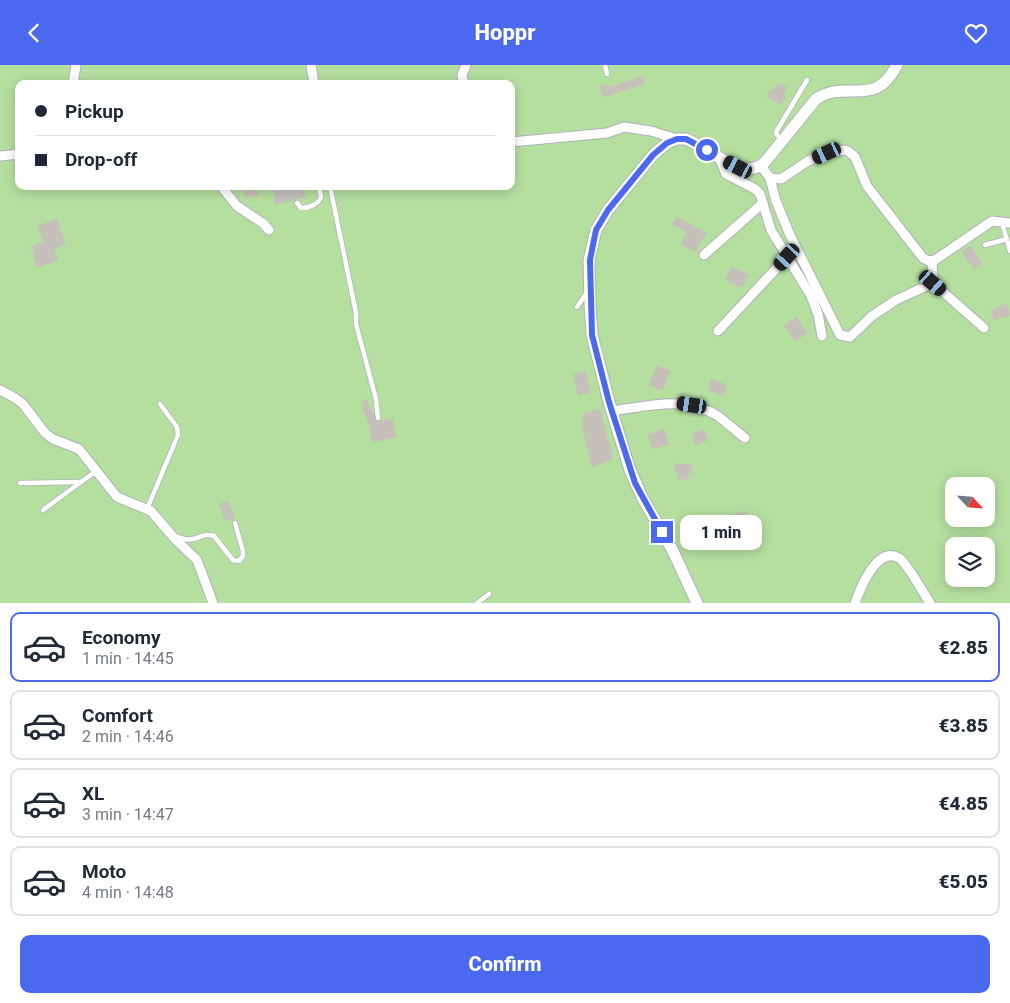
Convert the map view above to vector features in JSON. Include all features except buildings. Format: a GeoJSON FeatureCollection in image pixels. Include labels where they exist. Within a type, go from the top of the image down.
{"type":"FeatureCollection","features":[{"type":"Feature","properties":{"kind":"main road"},"geometry":{"type":"LineString","coordinates":[[697,603],[672,549],[635,483],[612,411],[592,335],[590,260],[596,230],[608,210],[653,155],[667,143],[677,139],[686,139],[738,167],[757,168],[761,166],[816,99],[824,93],[833,91],[870,91],[879,88],[891,78],[897,65]]}},
{"type":"Feature","properties":{"kind":"street"},"geometry":{"type":"LineString","coordinates":[[73,80],[76,65]]}},
{"type":"Feature","properties":{"kind":"street"},"geometry":{"type":"LineString","coordinates":[[312,65],[314,80]]}},
{"type":"Feature","properties":{"kind":"street"},"geometry":{"type":"LineString","coordinates":[[463,80],[462,75],[466,65]]}},
{"type":"Feature","properties":{"kind":"street"},"geometry":{"type":"LineString","coordinates":[[515,142],[607,133],[624,127],[651,131],[677,139]]}},
{"type":"Feature","properties":{"kind":"street"},"geometry":{"type":"LineString","coordinates":[[770,178],[782,179],[808,161],[827,153],[848,151],[855,157],[862,177],[873,195],[923,259],[932,262]]}},
{"type":"Feature","properties":{"kind":"street"},"geometry":{"type":"LineString","coordinates":[[0,156],[15,154]]}},
{"type":"Feature","properties":{"kind":"street"},"geometry":{"type":"LineString","coordinates":[[720,157],[726,174],[755,189],[760,194],[771,230],[811,296],[818,314],[822,335]]}},
{"type":"Feature","properties":{"kind":"street"},"geometry":{"type":"LineString","coordinates":[[761,166],[770,178],[776,201],[790,235],[840,335],[850,337],[872,317],[896,300],[933,283]]}},
{"type":"Feature","properties":{"kind":"street"},"geometry":{"type":"LineString","coordinates":[[224,190],[237,206],[264,224],[269,230]]}},
{"type":"Feature","properties":{"kind":"street"},"geometry":{"type":"LineString","coordinates":[[704,255],[763,203]]}},
{"type":"Feature","properties":{"kind":"street"},"geometry":{"type":"LineString","coordinates":[[932,262],[990,222],[995,220],[1006,222]]}},
{"type":"Feature","properties":{"kind":"street"},"geometry":{"type":"LineString","coordinates":[[718,331],[787,257]]}},
{"type":"Feature","properties":{"kind":"street"},"geometry":{"type":"LineString","coordinates":[[932,262],[933,283],[984,328]]}},
{"type":"Feature","properties":{"kind":"street"},"geometry":{"type":"LineString","coordinates":[[0,390],[23,404],[45,433],[53,439],[79,449],[117,497],[147,509],[156,516],[168,532],[197,560],[213,603]]}},
{"type":"Feature","properties":{"kind":"street"},"geometry":{"type":"LineString","coordinates":[[612,411],[668,403],[692,405],[718,416],[745,438]]}},
{"type":"Feature","properties":{"kind":"street"},"geometry":{"type":"LineString","coordinates":[[856,603],[860,589],[869,572],[876,563],[888,556],[894,556],[902,561],[930,603]]}},
{"type":"Feature","properties":{"kind":"lane"},"geometry":{"type":"LineString","coordinates":[[605,65],[607,73]]}},
{"type":"Feature","properties":{"kind":"lane"},"geometry":{"type":"LineString","coordinates":[[782,140],[776,132],[807,80]]}},
{"type":"Feature","properties":{"kind":"lane"},"geometry":{"type":"LineString","coordinates":[[298,203],[302,208],[306,208],[318,203],[321,197],[320,190]]}},
{"type":"Feature","properties":{"kind":"lane"},"geometry":{"type":"LineString","coordinates":[[331,190],[356,313],[356,324],[376,399],[378,418]]}},
{"type":"Feature","properties":{"kind":"lane"},"geometry":{"type":"LineString","coordinates":[[1006,222],[1010,251]]}},
{"type":"Feature","properties":{"kind":"lane"},"geometry":{"type":"LineString","coordinates":[[985,245],[1007,239]]}},
{"type":"Feature","properties":{"kind":"lane"},"geometry":{"type":"LineString","coordinates":[[577,307],[590,288]]}},
{"type":"Feature","properties":{"kind":"lane"},"geometry":{"type":"LineString","coordinates":[[147,509],[178,435],[177,427],[160,404]]}},
{"type":"Feature","properties":{"kind":"lane"},"geometry":{"type":"LineString","coordinates":[[43,510],[96,471]]}},
{"type":"Feature","properties":{"kind":"lane"},"geometry":{"type":"LineString","coordinates":[[20,483],[82,482]]}},
{"type":"Feature","properties":{"kind":"lane"},"geometry":{"type":"LineString","coordinates":[[168,532],[185,540],[192,540],[206,535],[214,536],[233,560],[238,561],[243,556],[243,551],[234,523]]}},
{"type":"Feature","properties":{"kind":"lane"},"geometry":{"type":"LineString","coordinates":[[477,603],[489,594]]}},
{"type":"Feature","properties":{"kind":"green space"},"geometry":{"type":"Polygon","coordinates":[[[0,65],[1010,65],[1010,603],[0,603],[0,65]]]}},
{"type":"Feature","properties":{"kind":"route"},"geometry":{"type":"LineString","coordinates":[[662,532],[635,483],[609,402],[592,335],[590,260],[596,230],[608,210],[653,155],[667,143],[677,139],[686,139],[707,150]]}}]}
